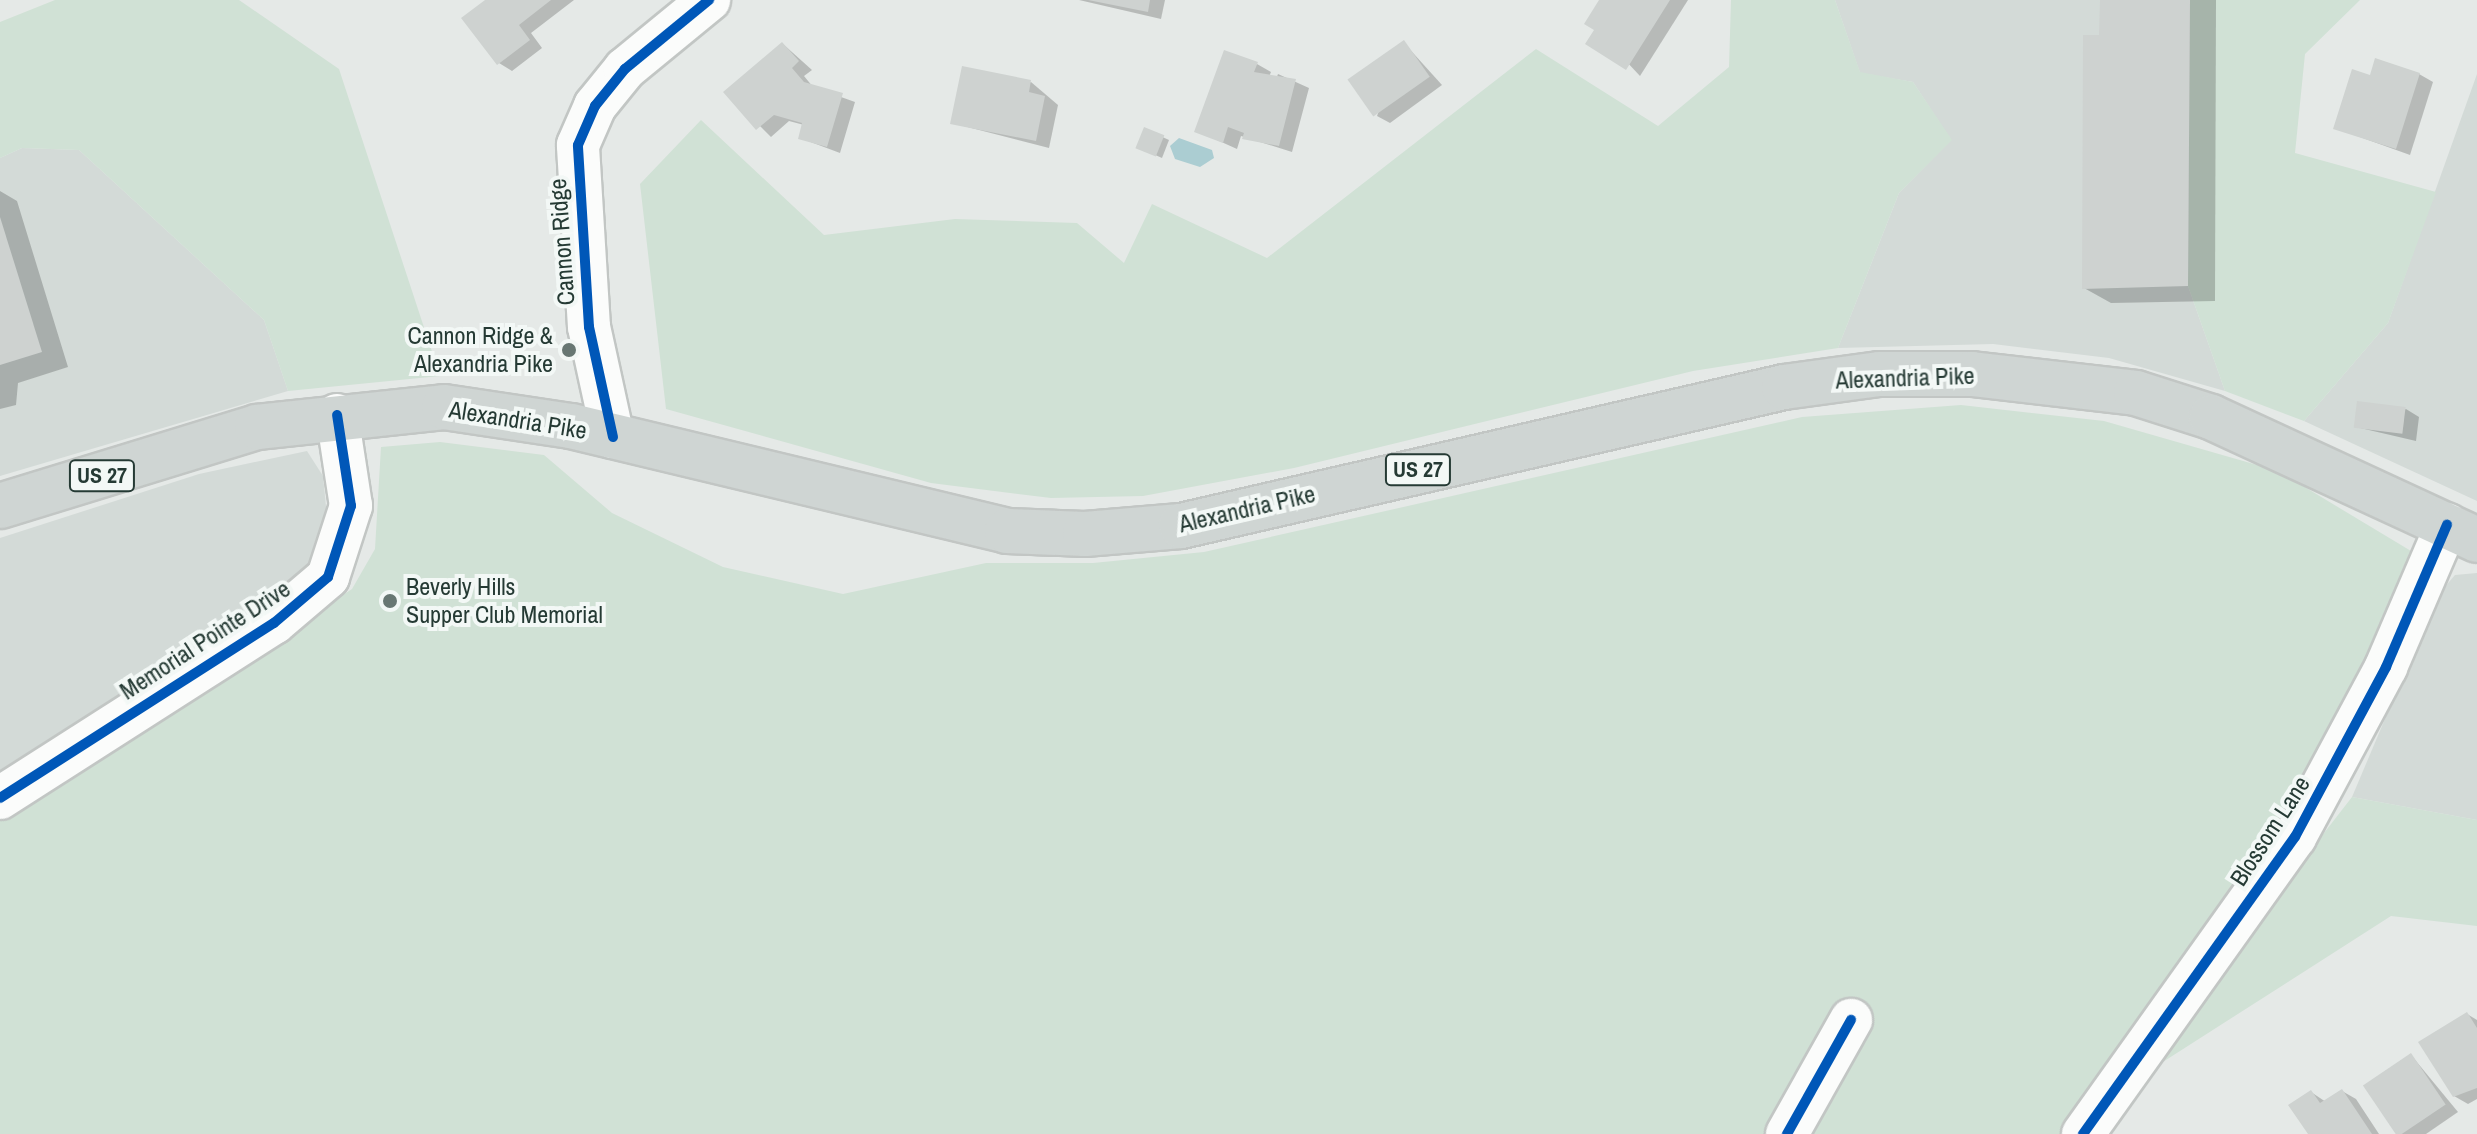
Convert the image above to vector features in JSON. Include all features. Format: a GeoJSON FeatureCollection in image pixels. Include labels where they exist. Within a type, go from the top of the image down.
{"type":"FeatureCollection","features":[{"type":"Feature","properties":{"kind":"main road","name":"Alexandria Pike"},"geometry":{"type":"LineString","coordinates":[[0,506],[257,427],[337,415],[444,407],[613,437],[1007,531],[1085,534],[1181,526],[1784,387],[1879,374],[2014,376],[2136,393],[2211,417],[2462,532]]}},
{"type":"Feature","properties":{"kind":"street","name":"Cannon Ridge"},"geometry":{"type":"LineString","coordinates":[[613,437],[589,327],[578,145],[595,106],[625,69],[709,0]]}},
{"type":"Feature","properties":{"kind":"street","name":"Memorial Pointe Drive"},"geometry":{"type":"LineString","coordinates":[[0,798],[274,623],[328,577],[351,506],[337,415]]}},
{"type":"Feature","properties":{"kind":"street","name":"Blossom Lane"},"geometry":{"type":"LineString","coordinates":[[2083,1134],[2295,837],[2462,532]]}},
{"type":"Feature","properties":{"kind":"street"},"geometry":{"type":"LineString","coordinates":[[1787,1134],[1851,1020]]}},
{"type":"Feature","properties":{"kind":"shaded area"},"geometry":{"type":"Polygon","coordinates":[[[1835,0],[2190,0],[2188,286],[2225,391],[2109,358],[1993,344],[1838,348],[1899,193],[1951,140],[1913,82],[1860,73],[1835,0]]]}},
{"type":"Feature","properties":{"kind":"shaded area"},"geometry":{"type":"Polygon","coordinates":[[[2477,74],[2477,501],[2304,421],[2388,323],[2477,74]]]}},
{"type":"Feature","properties":{"kind":"shaded area"},"geometry":{"type":"Polygon","coordinates":[[[22,148],[79,150],[264,320],[288,391],[0,476],[0,158],[22,148]]]}},
{"type":"Feature","properties":{"kind":"shaded area"},"geometry":{"type":"Polygon","coordinates":[[[307,451],[323,476],[329,537],[308,581],[0,780],[0,538],[199,474],[307,451]]]}},
{"type":"Feature","properties":{"kind":"shaded area"},"geometry":{"type":"Polygon","coordinates":[[[2477,573],[2477,820],[2352,797],[2437,596],[2455,575],[2477,573]]]}},
{"type":"Feature","properties":{"kind":"green space"},"geometry":{"type":"Polygon","coordinates":[[[55,0],[239,0],[339,69],[440,376],[288,391],[264,320],[79,150],[22,148],[0,158],[0,22],[55,0]]]}},
{"type":"Feature","properties":{"kind":"green space"},"geometry":{"type":"Polygon","coordinates":[[[1731,0],[1835,0],[1860,72],[1913,82],[1952,140],[1899,193],[1838,348],[1693,371],[1294,468],[1143,496],[1051,498],[931,483],[666,409],[640,184],[701,120],[824,235],[955,219],[1077,223],[1124,263],[1152,204],[1267,258],[1536,49],[1658,126],[1729,67],[1731,0]]]}},
{"type":"Feature","properties":{"kind":"green space"},"geometry":{"type":"Polygon","coordinates":[[[2190,0],[2360,0],[2305,54],[2295,153],[2436,192],[2388,323],[2304,421],[2225,391],[2188,286],[2190,0]]]}},
{"type":"Feature","properties":{"kind":"green space"},"geometry":{"type":"Polygon","coordinates":[[[1961,405],[2104,421],[2278,471],[2411,551],[2356,678],[2255,860],[2061,1134],[0,1134],[0,817],[352,589],[375,549],[381,447],[440,442],[544,455],[612,513],[723,567],[843,594],[986,563],[1093,563],[1204,552],[1802,417],[1961,405]]]}},
{"type":"Feature","properties":{"kind":"green space"},"geometry":{"type":"Polygon","coordinates":[[[2352,797],[2477,820],[2477,926],[2391,916],[2130,1083],[2352,797]]]}},
{"type":"Feature","properties":{"kind":"water"},"geometry":{"type":"Polygon","coordinates":[[[1179,138],[1212,150],[1214,158],[1200,167],[1175,159],[1170,146],[1179,138]]]}},
{"type":"Feature","properties":{"kind":"building"},"geometry":{"type":"Polygon","coordinates":[[[485,0],[551,0],[519,25],[530,40],[497,65],[461,18],[485,0]]]}},
{"type":"Feature","properties":{"kind":"building"},"geometry":{"type":"Polygon","coordinates":[[[1088,0],[1150,0],[1148,12],[1088,0]]]}},
{"type":"Feature","properties":{"kind":"building"},"geometry":{"type":"Polygon","coordinates":[[[1599,0],[1670,0],[1626,70],[1585,44],[1594,30],[1584,24],[1599,0]]]}},
{"type":"Feature","properties":{"kind":"building"},"geometry":{"type":"Polygon","coordinates":[[[2100,0],[2190,0],[2188,286],[2082,289],[2083,35],[2099,35],[2100,0]]]}},
{"type":"Feature","properties":{"kind":"building"},"geometry":{"type":"Polygon","coordinates":[[[1404,40],[1430,77],[1373,116],[1347,80],[1404,40]]]}},
{"type":"Feature","properties":{"kind":"building"},"geometry":{"type":"Polygon","coordinates":[[[782,42],[799,61],[792,68],[804,82],[843,93],[827,147],[798,139],[802,123],[774,115],[756,130],[723,92],[782,42]]]}},
{"type":"Feature","properties":{"kind":"building"},"geometry":{"type":"Polygon","coordinates":[[[1224,50],[1258,62],[1254,72],[1296,79],[1279,146],[1242,139],[1244,133],[1228,127],[1223,143],[1194,132],[1224,50]]]}},
{"type":"Feature","properties":{"kind":"building"},"geometry":{"type":"Polygon","coordinates":[[[2375,58],[2420,73],[2396,149],[2333,129],[2352,69],[2370,75],[2375,58]]]}},
{"type":"Feature","properties":{"kind":"building"},"geometry":{"type":"Polygon","coordinates":[[[962,66],[1031,80],[1029,92],[1045,96],[1036,141],[950,124],[962,66]]]}},
{"type":"Feature","properties":{"kind":"building"},"geometry":{"type":"Polygon","coordinates":[[[1144,127],[1164,135],[1156,157],[1135,148],[1144,127]]]}},
{"type":"Feature","properties":{"kind":"building"},"geometry":{"type":"Polygon","coordinates":[[[0,217],[42,352],[0,365],[0,217]]]}},
{"type":"Feature","properties":{"kind":"building"},"geometry":{"type":"Polygon","coordinates":[[[2357,401],[2406,407],[2402,434],[2354,428],[2357,401]]]}},
{"type":"Feature","properties":{"kind":"building"},"geometry":{"type":"Polygon","coordinates":[[[2467,1012],[2477,1028],[2477,1088],[2453,1097],[2418,1042],[2467,1012]]]}},
{"type":"Feature","properties":{"kind":"building"},"geometry":{"type":"Polygon","coordinates":[[[2411,1053],[2446,1104],[2402,1134],[2396,1134],[2363,1085],[2411,1053]]]}},
{"type":"Feature","properties":{"kind":"building"},"geometry":{"type":"Polygon","coordinates":[[[2342,1089],[2372,1134],[2308,1134],[2288,1105],[2311,1090],[2320,1103],[2342,1089]]]}},
{"type":"Feature","properties":{"kind":"cycle path"},"geometry":{"type":"LineString","coordinates":[[613,437],[589,327],[578,145],[595,106],[625,69],[709,0]]}},
{"type":"Feature","properties":{"kind":"cycle path"},"geometry":{"type":"LineString","coordinates":[[0,798],[274,623],[328,577],[351,506],[337,415]]}},
{"type":"Feature","properties":{"kind":"cycle path"},"geometry":{"type":"LineString","coordinates":[[2083,1134],[2295,837],[2386,667],[2447,525]]}},
{"type":"Feature","properties":{"kind":"cycle path"},"geometry":{"type":"LineString","coordinates":[[1787,1134],[1851,1020]]}},
{"type":"Feature","properties":{"kind":"place","name":"Cannon Ridge & Alexandria Pike"},"geometry":{"type":"Point","coordinates":[569,350]}},
{"type":"Feature","properties":{"kind":"place","name":"Beverly Hills Supper Club Memorial"},"geometry":{"type":"Point","coordinates":[390,601]}}]}
